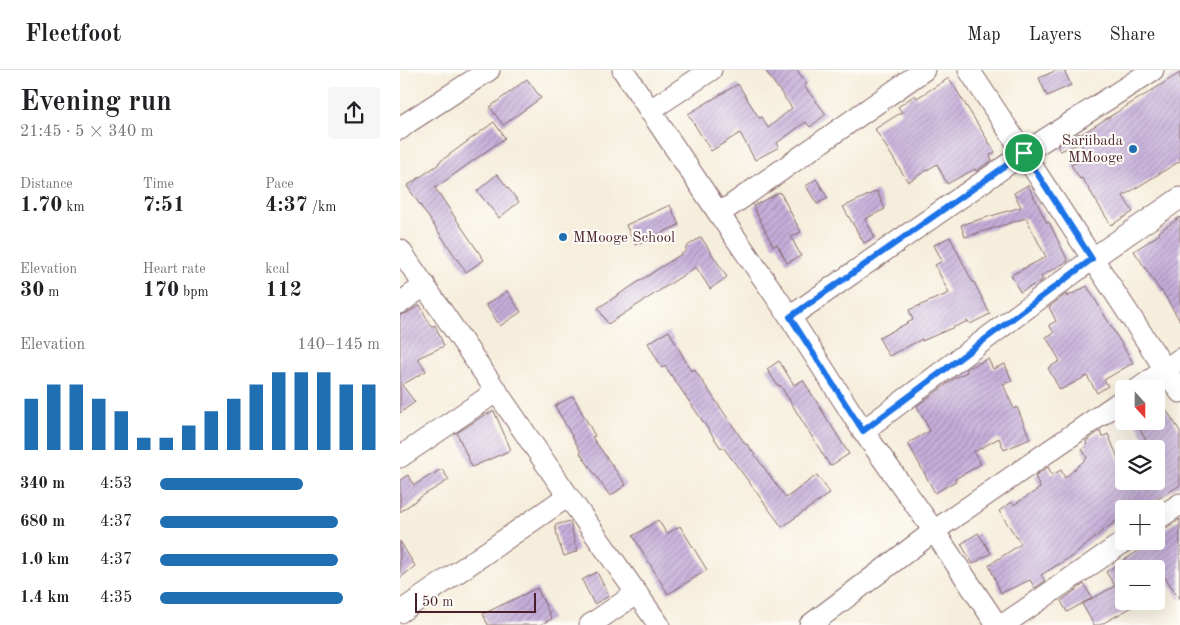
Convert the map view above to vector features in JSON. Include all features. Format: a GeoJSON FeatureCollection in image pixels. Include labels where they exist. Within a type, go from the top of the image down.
{"type":"FeatureCollection","features":[{"type":"Feature","properties":{"kind":"street"},"geometry":{"type":"LineString","coordinates":[[400,129],[489,70]]}},
{"type":"Feature","properties":{"kind":"street"},"geometry":{"type":"LineString","coordinates":[[623,70],[718,214],[790,317],[863,431],[934,531],[997,625]]}},
{"type":"Feature","properties":{"kind":"street"},"geometry":{"type":"LineString","coordinates":[[650,111],[711,70]]}},
{"type":"Feature","properties":{"kind":"street"},"geometry":{"type":"LineString","coordinates":[[718,214],[924,70]]}},
{"type":"Feature","properties":{"kind":"street"},"geometry":{"type":"LineString","coordinates":[[969,70],[1092,259],[1173,364],[1180,392]]}},
{"type":"Feature","properties":{"kind":"street"},"geometry":{"type":"LineString","coordinates":[[790,317],[1024,153],[1152,70]]}},
{"type":"Feature","properties":{"kind":"street"},"geometry":{"type":"LineString","coordinates":[[863,431],[1092,259],[1180,198]]}},
{"type":"Feature","properties":{"kind":"street"},"geometry":{"type":"LineString","coordinates":[[400,250],[568,496],[659,625]]}},
{"type":"Feature","properties":{"kind":"street"},"geometry":{"type":"LineString","coordinates":[[400,303],[425,285]]}},
{"type":"Feature","properties":{"kind":"street"},"geometry":{"type":"LineString","coordinates":[[1151,380],[1173,364]]}},
{"type":"Feature","properties":{"kind":"street"},"geometry":{"type":"LineString","coordinates":[[400,457],[497,391]]}},
{"type":"Feature","properties":{"kind":"street"},"geometry":{"type":"LineString","coordinates":[[810,625],[934,531],[1115,405]]}},
{"type":"Feature","properties":{"kind":"street"},"geometry":{"type":"LineString","coordinates":[[400,612],[568,496]]}},
{"type":"Feature","properties":{"kind":"street"},"geometry":{"type":"LineString","coordinates":[[1165,514],[1180,504]]}},
{"type":"Feature","properties":{"kind":"street"},"geometry":{"type":"LineString","coordinates":[[1003,625],[1115,548]]}},
{"type":"Feature","properties":{"kind":"street"},"geometry":{"type":"LineString","coordinates":[[590,625],[637,593]]}},
{"type":"Feature","properties":{"kind":"building"},"geometry":{"type":"Polygon","coordinates":[[[765,70],[797,70],[807,84],[804,86],[826,114],[810,127],[806,122],[777,143],[779,147],[755,160],[740,133],[711,151],[688,114],[738,84],[759,118],[762,117],[768,128],[792,108],[765,70]]]}},
{"type":"Feature","properties":{"kind":"building"},"geometry":{"type":"Polygon","coordinates":[[[1057,70],[1064,70],[1071,85],[1047,96],[1039,78],[1057,70]]]}},
{"type":"Feature","properties":{"kind":"building","name":"Sariibada MMooge"},"geometry":{"type":"Polygon","coordinates":[[[1180,73],[1180,161],[1123,196],[1133,212],[1111,225],[1082,178],[1080,179],[1071,165],[1087,157],[1081,143],[1060,151],[1057,146],[1079,133],[1080,135],[1180,73]]]}},
{"type":"Feature","properties":{"kind":"building"},"geometry":{"type":"Polygon","coordinates":[[[949,78],[995,152],[990,155],[992,160],[976,171],[975,169],[947,184],[937,164],[908,182],[875,129],[902,112],[898,107],[915,95],[917,98],[949,78]]]}},
{"type":"Feature","properties":{"kind":"building"},"geometry":{"type":"Polygon","coordinates":[[[527,79],[541,98],[503,125],[490,107],[527,79]]]}},
{"type":"Feature","properties":{"kind":"building"},"geometry":{"type":"Polygon","coordinates":[[[494,122],[505,138],[435,188],[484,260],[466,272],[407,186],[494,122]]]}},
{"type":"Feature","properties":{"kind":"building"},"geometry":{"type":"Polygon","coordinates":[[[497,174],[519,202],[499,218],[477,191],[497,174]]]}},
{"type":"Feature","properties":{"kind":"building"},"geometry":{"type":"Polygon","coordinates":[[[816,179],[828,198],[817,204],[806,186],[816,179]]]}},
{"type":"Feature","properties":{"kind":"building"},"geometry":{"type":"Polygon","coordinates":[[[1028,185],[1068,261],[1041,276],[1043,280],[1020,292],[1011,275],[1046,257],[1026,218],[965,237],[961,225],[1021,207],[1014,193],[1028,185]]]}},
{"type":"Feature","properties":{"kind":"building"},"geometry":{"type":"Polygon","coordinates":[[[877,191],[885,209],[865,219],[875,237],[864,243],[843,207],[877,191]]]}},
{"type":"Feature","properties":{"kind":"building"},"geometry":{"type":"Polygon","coordinates":[[[780,192],[801,232],[791,237],[801,256],[787,263],[777,244],[773,246],[753,206],[780,192]]]}},
{"type":"Feature","properties":{"kind":"building"},"geometry":{"type":"Polygon","coordinates":[[[670,205],[679,225],[635,245],[626,225],[670,205]]]}},
{"type":"Feature","properties":{"kind":"building"},"geometry":{"type":"Polygon","coordinates":[[[1180,217],[1180,321],[1134,251],[1160,234],[1159,232],[1180,217]]]}},
{"type":"Feature","properties":{"kind":"building"},"geometry":{"type":"Polygon","coordinates":[[[701,237],[727,277],[710,289],[696,267],[608,324],[598,308],[686,251],[686,247],[701,237]]]}},
{"type":"Feature","properties":{"kind":"building"},"geometry":{"type":"Polygon","coordinates":[[[950,237],[990,314],[970,324],[968,321],[922,341],[922,339],[889,356],[879,338],[913,320],[909,310],[949,293],[935,265],[942,261],[934,245],[950,237]]]}},
{"type":"Feature","properties":{"kind":"building"},"geometry":{"type":"Polygon","coordinates":[[[1087,286],[1133,363],[1104,380],[1108,386],[1097,393],[1087,376],[1060,390],[1048,368],[1060,361],[1046,337],[1054,333],[1049,325],[1056,321],[1049,307],[1066,294],[1067,297],[1087,286]]]}},
{"type":"Feature","properties":{"kind":"building"},"geometry":{"type":"Polygon","coordinates":[[[507,291],[521,312],[500,326],[486,305],[507,291]]]}},
{"type":"Feature","properties":{"kind":"building"},"geometry":{"type":"Polygon","coordinates":[[[420,305],[431,327],[435,325],[444,346],[418,358],[426,371],[402,385],[415,402],[400,413],[400,315],[420,305]]]}},
{"type":"Feature","properties":{"kind":"building"},"geometry":{"type":"Polygon","coordinates":[[[669,331],[691,371],[694,369],[746,445],[786,498],[817,475],[830,493],[782,527],[723,447],[721,448],[665,366],[662,368],[648,343],[669,331]]]}},
{"type":"Feature","properties":{"kind":"building"},"geometry":{"type":"Polygon","coordinates":[[[988,359],[993,369],[1005,364],[1012,381],[1003,384],[1014,409],[1017,407],[1030,439],[1004,450],[999,438],[974,452],[981,464],[935,493],[908,443],[930,431],[917,406],[955,378],[967,372],[966,369],[988,359]]]}},
{"type":"Feature","properties":{"kind":"building"},"geometry":{"type":"Polygon","coordinates":[[[779,361],[794,385],[803,380],[849,454],[830,466],[780,385],[778,386],[767,369],[779,361]]]}},
{"type":"Feature","properties":{"kind":"building"},"geometry":{"type":"Polygon","coordinates":[[[573,396],[595,436],[592,437],[626,485],[610,496],[580,453],[555,406],[573,396]]]}},
{"type":"Feature","properties":{"kind":"building"},"geometry":{"type":"Polygon","coordinates":[[[1165,408],[1180,431],[1180,485],[1156,500],[1115,500],[1115,522],[1077,553],[1041,575],[1045,581],[1035,588],[1030,580],[1001,593],[989,565],[1021,544],[999,511],[1012,502],[1014,505],[1040,488],[1035,476],[1048,467],[1052,475],[1061,470],[1065,478],[1087,458],[1082,449],[1087,446],[1086,441],[1100,431],[1102,437],[1108,434],[1115,451],[1115,490],[1165,490],[1165,440],[1146,440],[1140,430],[1165,430],[1165,408]]]}},
{"type":"Feature","properties":{"kind":"building"},"geometry":{"type":"Polygon","coordinates":[[[494,411],[511,450],[472,467],[457,433],[494,411]]]}},
{"type":"Feature","properties":{"kind":"building"},"geometry":{"type":"Polygon","coordinates":[[[442,469],[449,480],[400,512],[400,480],[408,475],[414,485],[442,469]]]}},
{"type":"Feature","properties":{"kind":"building"},"geometry":{"type":"Polygon","coordinates":[[[1180,519],[1180,600],[1165,577],[1165,560],[1124,560],[1139,550],[1165,550],[1165,529],[1180,519]]]}},
{"type":"Feature","properties":{"kind":"building"},"geometry":{"type":"Polygon","coordinates":[[[658,520],[667,534],[680,526],[707,570],[668,594],[633,536],[658,520]]]}},
{"type":"Feature","properties":{"kind":"building"},"geometry":{"type":"Polygon","coordinates":[[[570,521],[578,551],[564,556],[555,525],[570,521]]]}},
{"type":"Feature","properties":{"kind":"building"},"geometry":{"type":"Polygon","coordinates":[[[978,533],[991,553],[973,564],[961,544],[978,533]]]}},
{"type":"Feature","properties":{"kind":"building"},"geometry":{"type":"Polygon","coordinates":[[[400,541],[415,566],[400,578],[400,541]]]}},
{"type":"Feature","properties":{"kind":"building"},"geometry":{"type":"Polygon","coordinates":[[[1115,566],[1115,586],[1106,572],[1115,566]]]}},
{"type":"Feature","properties":{"kind":"building"},"geometry":{"type":"Polygon","coordinates":[[[597,572],[609,596],[594,604],[582,580],[597,572]]]}},
{"type":"Feature","properties":{"kind":"building"},"geometry":{"type":"Polygon","coordinates":[[[1084,584],[1092,598],[1067,612],[1061,601],[1084,584]]]}},
{"type":"Feature","properties":{"kind":"building"},"geometry":{"type":"Polygon","coordinates":[[[1115,586],[1115,610],[1127,610],[1100,625],[1094,625],[1082,604],[1115,586]]]}},
{"type":"Feature","properties":{"kind":"building"},"geometry":{"type":"Polygon","coordinates":[[[537,588],[552,619],[539,625],[488,625],[483,614],[537,588]]]}},
{"type":"Feature","properties":{"kind":"place","name":"Sariibada MMooge"},"geometry":{"type":"Point","coordinates":[1133,149]}},
{"type":"Feature","properties":{"kind":"place","name":"MMooge School"},"geometry":{"type":"Point","coordinates":[563,237]}},
{"type":"Feature","properties":{"kind":"route"},"geometry":{"type":"LineString","coordinates":[[1024,153],[1092,259],[863,431],[790,317],[1024,153]]}}]}
